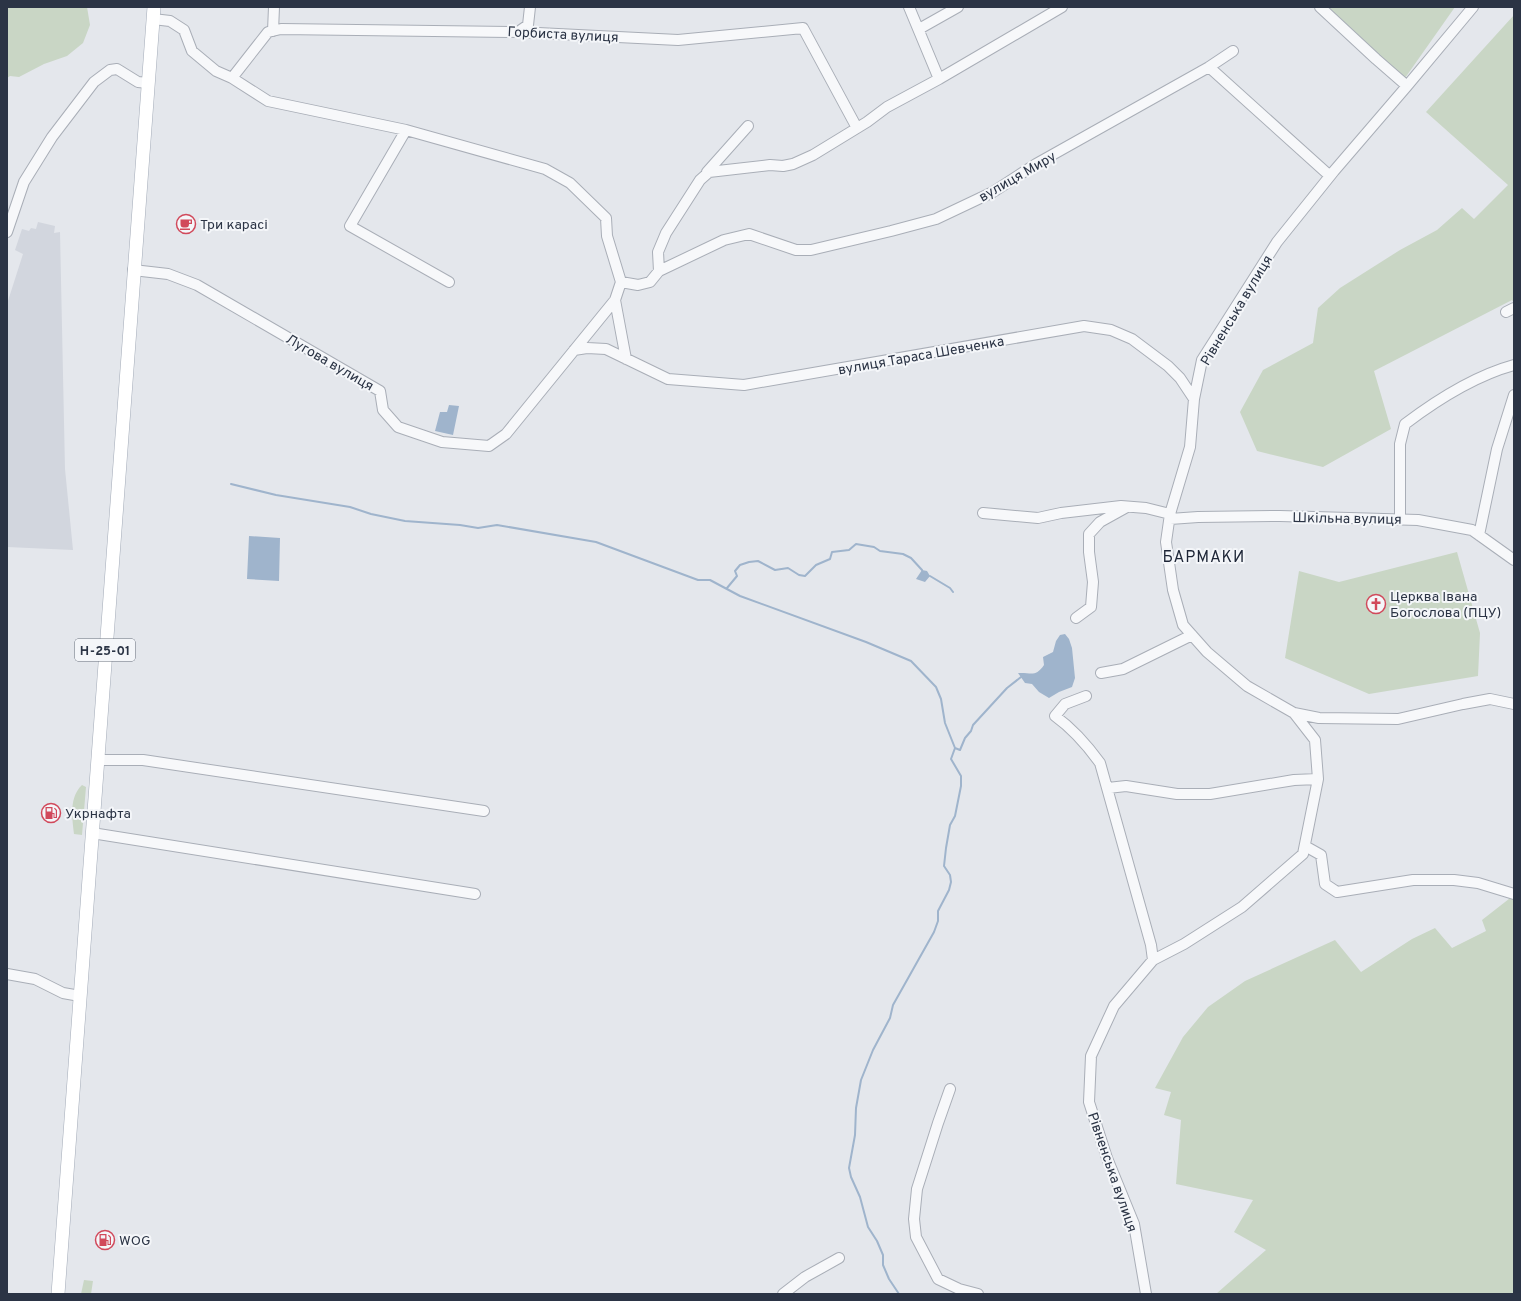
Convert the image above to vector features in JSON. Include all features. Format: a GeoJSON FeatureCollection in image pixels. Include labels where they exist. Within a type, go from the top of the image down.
{"type":"FeatureCollection","features":[{"type":"Feature","properties":{"kind":"main road","name":"Н-25-01"},"geometry":{"type":"LineString","coordinates":[[58,1294],[153,13]]}},
{"type":"Feature","properties":{"kind":"street"},"geometry":{"type":"LineString","coordinates":[[232,78],[268,32],[273,31],[274,7]]}},
{"type":"Feature","properties":{"kind":"street"},"geometry":{"type":"LineString","coordinates":[[518,32],[528,25],[530,7]]}},
{"type":"Feature","properties":{"kind":"street"},"geometry":{"type":"LineString","coordinates":[[909,7],[939,79]]}},
{"type":"Feature","properties":{"kind":"street"},"geometry":{"type":"LineString","coordinates":[[919,29],[958,7]]}},
{"type":"Feature","properties":{"kind":"street"},"geometry":{"type":"LineString","coordinates":[[704,175],[716,170],[770,165],[783,166],[793,164],[813,155],[857,128],[887,107],[939,79],[1062,7]]}},
{"type":"Feature","properties":{"kind":"street"},"geometry":{"type":"LineString","coordinates":[[1320,7],[1407,86]]}},
{"type":"Feature","properties":{"kind":"street","name":"Рівненська вулиця"},"geometry":{"type":"LineString","coordinates":[[1146,1294],[1134,1224],[1107,1158],[1089,1102],[1091,1056],[1114,1006],[1153,960],[1184,944],[1242,907],[1304,854],[1318,779],[1315,740],[1294,713],[1247,686],[1208,652],[1183,625],[1173,590],[1166,542],[1170,517],[1190,447],[1194,399],[1202,360],[1277,242],[1330,176],[1472,7]]}},
{"type":"Feature","properties":{"kind":"street"},"geometry":{"type":"LineString","coordinates":[[153,13],[184,30],[192,52],[216,71],[232,78],[268,101],[406,130],[545,169],[570,183],[606,218],[607,236],[621,282],[615,300],[626,359]]}},
{"type":"Feature","properties":{"kind":"street","name":"Горбиста вулиця"},"geometry":{"type":"LineString","coordinates":[[273,31],[282,29],[518,32],[678,40],[803,28],[857,128]]}},
{"type":"Feature","properties":{"kind":"street","name":"вулиця Миру"},"geometry":{"type":"LineString","coordinates":[[621,282],[638,284],[650,282],[659,271],[724,240],[749,234],[796,250],[812,250],[891,231],[936,218],[993,192],[1036,164],[1209,67],[1233,51]]}},
{"type":"Feature","properties":{"kind":"street"},"geometry":{"type":"LineString","coordinates":[[1209,67],[1330,176]]}},
{"type":"Feature","properties":{"kind":"street"},"geometry":{"type":"LineString","coordinates":[[7,232],[24,182],[52,137],[94,82],[110,70],[117,69],[138,82],[148,83]]}},
{"type":"Feature","properties":{"kind":"street"},"geometry":{"type":"LineString","coordinates":[[659,271],[658,252],[666,233],[704,175],[748,126]]}},
{"type":"Feature","properties":{"kind":"street"},"geometry":{"type":"LineString","coordinates":[[406,130],[350,226],[449,282]]}},
{"type":"Feature","properties":{"kind":"street","name":"Лугова вулиця"},"geometry":{"type":"LineString","coordinates":[[133,270],[168,274],[197,285],[380,391],[383,410],[398,428],[442,442],[489,446],[506,434],[615,300]]}},
{"type":"Feature","properties":{"kind":"street","name":"вулиця Тараса Шевченка"},"geometry":{"type":"LineString","coordinates":[[574,350],[587,348],[606,349],[668,379],[744,385],[1084,326],[1111,330],[1132,339],[1168,366],[1180,378],[1194,399]]}},
{"type":"Feature","properties":{"kind":"street"},"geometry":{"type":"LineString","coordinates":[[1400,519],[1400,444],[1405,424],[1439,399],[1494,371],[1514,365]]}},
{"type":"Feature","properties":{"kind":"street"},"geometry":{"type":"LineString","coordinates":[[1479,535],[1497,449],[1514,395]]}},
{"type":"Feature","properties":{"kind":"street"},"geometry":{"type":"LineString","coordinates":[[983,513],[1038,518],[1061,513],[1129,506],[1146,508],[1170,517]]}},
{"type":"Feature","properties":{"kind":"street"},"geometry":{"type":"LineString","coordinates":[[1076,618],[1091,607],[1093,582],[1089,552],[1089,534],[1100,522],[1129,506]]}},
{"type":"Feature","properties":{"kind":"street","name":"Шкільна вулиця"},"geometry":{"type":"LineString","coordinates":[[1170,517],[1273,516],[1418,520],[1472,530],[1514,560]]}},
{"type":"Feature","properties":{"kind":"street"},"geometry":{"type":"LineString","coordinates":[[1101,673],[1123,669],[1192,635]]}},
{"type":"Feature","properties":{"kind":"street"},"geometry":{"type":"LineString","coordinates":[[1086,696],[1065,704],[1055,716],[1067,724],[1084,741],[1100,763],[1151,945],[1153,960]]}},
{"type":"Feature","properties":{"kind":"street"},"geometry":{"type":"LineString","coordinates":[[1294,713],[1319,718],[1398,719],[1490,699],[1514,704]]}},
{"type":"Feature","properties":{"kind":"street"},"geometry":{"type":"LineString","coordinates":[[97,760],[143,760],[484,811]]}},
{"type":"Feature","properties":{"kind":"street"},"geometry":{"type":"LineString","coordinates":[[1108,788],[1126,786],[1177,794],[1210,794],[1294,780],[1318,779]]}},
{"type":"Feature","properties":{"kind":"street"},"geometry":{"type":"LineString","coordinates":[[92,833],[475,894]]}},
{"type":"Feature","properties":{"kind":"street"},"geometry":{"type":"LineString","coordinates":[[1305,846],[1321,855],[1325,884],[1337,892],[1413,880],[1454,880],[1478,883],[1514,894]]}},
{"type":"Feature","properties":{"kind":"street"},"geometry":{"type":"LineString","coordinates":[[7,974],[35,979],[63,993],[80,996]]}},
{"type":"Feature","properties":{"kind":"street"},"geometry":{"type":"LineString","coordinates":[[950,1089],[917,1189],[914,1219],[916,1237],[938,1279],[959,1289],[978,1294]]}},
{"type":"Feature","properties":{"kind":"street"},"geometry":{"type":"LineString","coordinates":[[783,1294],[804,1278],[838,1258]]}},
{"type":"Feature","properties":{"kind":"shaded area"},"geometry":{"type":"Polygon","coordinates":[[[38,222],[55,226],[54,233],[60,232],[65,469],[73,550],[7,547],[7,304],[23,254],[15,250],[22,229],[29,231],[31,228],[36,229],[38,222]]]}},
{"type":"Feature","properties":{"kind":"green space"},"geometry":{"type":"Polygon","coordinates":[[[7,7],[87,7],[90,25],[83,43],[67,56],[44,64],[19,77],[10,76],[7,78],[7,7]]]}},
{"type":"Feature","properties":{"kind":"green space"},"geometry":{"type":"Polygon","coordinates":[[[1325,7],[1455,7],[1405,78],[1325,7]]]}},
{"type":"Feature","properties":{"kind":"green space"},"geometry":{"type":"Polygon","coordinates":[[[1514,15],[1514,303],[1512,300],[1374,371],[1391,429],[1323,467],[1257,451],[1240,412],[1263,370],[1313,343],[1318,308],[1340,288],[1400,250],[1437,230],[1462,208],[1474,219],[1508,185],[1426,112],[1514,15]]]}},
{"type":"Feature","properties":{"kind":"green space"},"geometry":{"type":"Polygon","coordinates":[[[1457,552],[1480,633],[1478,676],[1369,694],[1285,658],[1299,571],[1339,582],[1457,552]]]}},
{"type":"Feature","properties":{"kind":"green space"},"geometry":{"type":"Polygon","coordinates":[[[82,785],[86,787],[82,835],[74,834],[72,808],[75,795],[82,785]]]}},
{"type":"Feature","properties":{"kind":"green space"},"geometry":{"type":"Polygon","coordinates":[[[1514,895],[1514,1294],[1216,1294],[1266,1250],[1234,1232],[1253,1200],[1176,1184],[1181,1120],[1164,1115],[1171,1092],[1155,1088],[1183,1037],[1208,1007],[1245,981],[1335,940],[1361,972],[1412,939],[1435,928],[1452,948],[1486,931],[1482,920],[1514,895]]]}},
{"type":"Feature","properties":{"kind":"green space"},"geometry":{"type":"Polygon","coordinates":[[[84,1280],[93,1281],[91,1294],[81,1294],[84,1280]]]}},
{"type":"Feature","properties":{"kind":"water"},"geometry":{"type":"Polygon","coordinates":[[[449,405],[459,406],[453,435],[435,431],[440,412],[447,412],[449,405]]]}},
{"type":"Feature","properties":{"kind":"water"},"geometry":{"type":"Polygon","coordinates":[[[249,536],[280,538],[279,581],[247,579],[249,536]]]}},
{"type":"Feature","properties":{"kind":"water"},"geometry":{"type":"Polygon","coordinates":[[[922,570],[927,571],[930,576],[925,582],[916,579],[922,570]]]}},
{"type":"Feature","properties":{"kind":"water"},"geometry":{"type":"Polygon","coordinates":[[[1065,634],[1069,639],[1072,648],[1075,678],[1072,687],[1049,698],[1039,692],[1032,684],[1025,683],[1018,673],[1032,674],[1038,672],[1044,665],[1043,657],[1053,652],[1056,641],[1060,635],[1065,634]]]}},
{"type":"Feature","properties":{"kind":"waterway"},"geometry":{"type":"LineString","coordinates":[[231,484],[276,495],[350,507],[371,514],[405,521],[460,525],[478,528],[497,525],[596,542],[698,580],[710,580],[740,596],[866,642],[911,661],[936,687],[941,699],[945,723],[955,748],[951,759],[961,776],[961,786],[955,816],[950,825],[944,866],[950,875],[951,882],[949,890],[938,911],[938,921],[934,932],[893,1005],[890,1018],[873,1050],[861,1080],[856,1108],[855,1135],[849,1168],[851,1177],[860,1197],[868,1227],[877,1241],[883,1255],[883,1265],[889,1279],[899,1294]]}},
{"type":"Feature","properties":{"kind":"waterway"},"geometry":{"type":"LineString","coordinates":[[727,588],[737,576],[735,571],[740,565],[758,561],[775,570],[788,568],[799,575],[805,576],[816,565],[830,559],[832,552],[849,550],[856,544],[874,547],[880,551],[903,554],[911,558],[922,570]]}},
{"type":"Feature","properties":{"kind":"waterway"},"geometry":{"type":"LineString","coordinates":[[930,576],[950,588],[953,592]]}},
{"type":"Feature","properties":{"kind":"waterway"},"geometry":{"type":"LineString","coordinates":[[955,748],[960,750],[973,725],[1007,688],[1021,677]]}},
{"type":"Feature","properties":{"kind":"place","name":"Три карасі"},"geometry":{"type":"Point","coordinates":[186,224]}},
{"type":"Feature","properties":{"kind":"place","name":"Церква Івана Богослова (ПЦУ)"},"geometry":{"type":"Point","coordinates":[1376,604]}},
{"type":"Feature","properties":{"kind":"place","name":"Укрнафта"},"geometry":{"type":"Point","coordinates":[51,813]}},
{"type":"Feature","properties":{"kind":"place","name":"WOG"},"geometry":{"type":"Point","coordinates":[105,1240]}},
{"type":"Feature","properties":{"kind":"district","name":"БАРМАКИ"},"geometry":{"type":"Point","coordinates":[1204,556]}}]}
